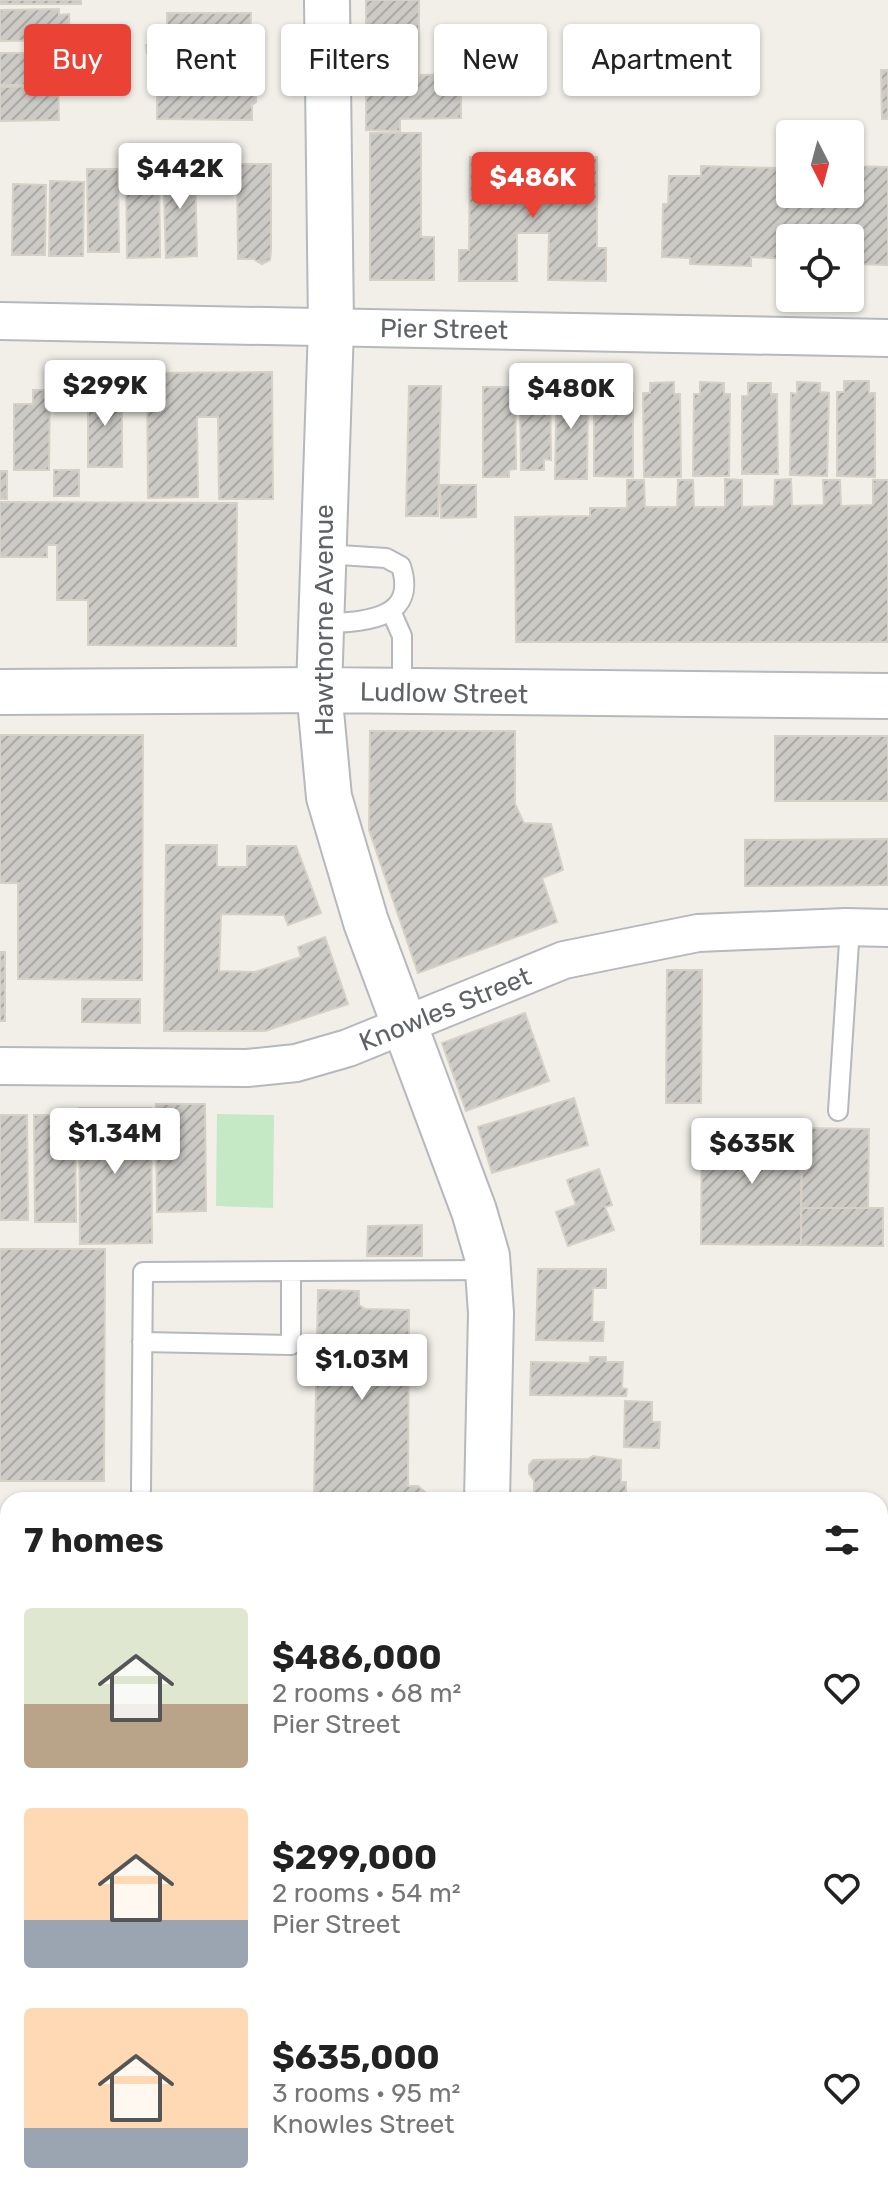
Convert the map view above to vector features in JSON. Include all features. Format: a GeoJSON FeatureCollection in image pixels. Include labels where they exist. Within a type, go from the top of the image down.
{"type":"FeatureCollection","features":[{"type":"Feature","properties":{"kind":"street","name":"Hawthorne Avenue"},"geometry":{"type":"LineString","coordinates":[[327,0],[331,327],[319,690],[329,797],[366,922],[474,1211],[487,1256],[491,1313],[487,1492]]}},
{"type":"Feature","properties":{"kind":"street","name":"Pier Street"},"geometry":{"type":"LineString","coordinates":[[0,321],[888,338]]}},
{"type":"Feature","properties":{"kind":"street","name":"Ludlow Street"},"geometry":{"type":"LineString","coordinates":[[0,692],[319,690],[888,696]]}},
{"type":"Feature","properties":{"kind":"street","name":"Knowles Street"},"geometry":{"type":"LineString","coordinates":[[0,1066],[259,1067],[296,1063],[348,1048],[564,960],[698,933],[888,928]]}},
{"type":"Feature","properties":{"kind":"lane"},"geometry":{"type":"LineString","coordinates":[[321,624],[375,620],[391,611],[401,598],[406,580],[401,566],[386,558],[322,554]]}},
{"type":"Feature","properties":{"kind":"lane"},"geometry":{"type":"LineString","coordinates":[[391,611],[402,636],[402,693]]}},
{"type":"Feature","properties":{"kind":"lane"},"geometry":{"type":"LineString","coordinates":[[838,1111],[850,927]]}},
{"type":"Feature","properties":{"kind":"lane"},"geometry":{"type":"LineString","coordinates":[[141,1490],[143,1272],[488,1270]]}},
{"type":"Feature","properties":{"kind":"lane"},"geometry":{"type":"LineString","coordinates":[[142,1342],[291,1345],[291,1271]]}},
{"type":"Feature","properties":{"kind":"green space"},"geometry":{"type":"Polygon","coordinates":[[[217,1114],[274,1115],[273,1208],[216,1206],[217,1114]]]}},
{"type":"Feature","properties":{"kind":"building"},"geometry":{"type":"Polygon","coordinates":[[[0,0],[81,0],[81,4],[0,4],[0,0]]]}},
{"type":"Feature","properties":{"kind":"building"},"geometry":{"type":"Polygon","coordinates":[[[366,0],[419,0],[419,75],[434,75],[434,96],[461,96],[461,118],[400,119],[400,131],[366,130],[366,96],[418,96],[418,24],[366,24],[366,0]]]}},
{"type":"Feature","properties":{"kind":"building"},"geometry":{"type":"Polygon","coordinates":[[[59,9],[59,15],[69,14],[69,24],[24,24],[24,41],[0,41],[0,10],[59,9]]]}},
{"type":"Feature","properties":{"kind":"building"},"geometry":{"type":"Polygon","coordinates":[[[167,13],[251,13],[251,24],[167,24],[167,13]]]}},
{"type":"Feature","properties":{"kind":"building"},"geometry":{"type":"Polygon","coordinates":[[[0,53],[24,53],[24,85],[0,85],[0,53]]]}},
{"type":"Feature","properties":{"kind":"building"},"geometry":{"type":"Polygon","coordinates":[[[881,70],[888,70],[888,119],[882,119],[881,70]]]}},
{"type":"Feature","properties":{"kind":"building"},"geometry":{"type":"Polygon","coordinates":[[[0,87],[24,87],[24,96],[58,96],[59,120],[0,121],[0,87]]]}},
{"type":"Feature","properties":{"kind":"building"},"geometry":{"type":"Polygon","coordinates":[[[157,96],[256,96],[256,102],[252,105],[252,120],[157,119],[157,96]]]}},
{"type":"Feature","properties":{"kind":"building"},"geometry":{"type":"Polygon","coordinates":[[[370,133],[421,133],[421,237],[434,237],[434,280],[370,280],[370,133]]]}},
{"type":"Feature","properties":{"kind":"building"},"geometry":{"type":"Polygon","coordinates":[[[547,156],[597,157],[597,248],[606,248],[606,281],[548,280],[549,233],[517,233],[517,281],[459,281],[459,250],[469,250],[470,157],[521,158],[520,195],[546,196],[547,156]]]}},
{"type":"Feature","properties":{"kind":"building"},"geometry":{"type":"Polygon","coordinates":[[[237,164],[271,164],[271,250],[270,260],[262,264],[253,259],[238,259],[237,164]]]}},
{"type":"Feature","properties":{"kind":"building"},"geometry":{"type":"Polygon","coordinates":[[[163,166],[195,166],[197,256],[166,258],[163,166]]]}},
{"type":"Feature","properties":{"kind":"building"},"geometry":{"type":"Polygon","coordinates":[[[701,166],[776,168],[776,208],[864,208],[864,166],[888,167],[888,265],[864,264],[864,224],[776,224],[776,258],[751,257],[751,266],[690,264],[690,258],[662,257],[663,204],[668,204],[669,176],[701,176],[701,166]]]}},
{"type":"Feature","properties":{"kind":"building"},"geometry":{"type":"Polygon","coordinates":[[[159,167],[160,257],[127,258],[126,168],[159,167]]]}},
{"type":"Feature","properties":{"kind":"building"},"geometry":{"type":"Polygon","coordinates":[[[87,169],[118,169],[119,252],[88,252],[87,169]]]}},
{"type":"Feature","properties":{"kind":"building"},"geometry":{"type":"Polygon","coordinates":[[[50,181],[84,182],[83,256],[49,256],[50,181]]]}},
{"type":"Feature","properties":{"kind":"building"},"geometry":{"type":"Polygon","coordinates":[[[13,184],[46,185],[45,255],[12,255],[13,184]]]}},
{"type":"Feature","properties":{"kind":"building"},"geometry":{"type":"Polygon","coordinates":[[[272,372],[273,499],[219,499],[218,417],[197,417],[198,497],[148,498],[147,373],[272,372]]]}},
{"type":"Feature","properties":{"kind":"building"},"geometry":{"type":"Polygon","coordinates":[[[557,378],[582,379],[581,397],[588,397],[587,479],[555,479],[557,378]]]}},
{"type":"Feature","properties":{"kind":"building"},"geometry":{"type":"Polygon","coordinates":[[[844,381],[869,381],[869,393],[875,393],[875,477],[837,476],[837,392],[844,392],[844,381]]]}},
{"type":"Feature","properties":{"kind":"building"},"geometry":{"type":"Polygon","coordinates":[[[603,382],[628,382],[627,393],[633,393],[633,477],[594,476],[594,394],[603,394],[603,382]]]}},
{"type":"Feature","properties":{"kind":"building"},"geometry":{"type":"Polygon","coordinates":[[[674,382],[674,394],[680,394],[681,477],[644,477],[643,393],[650,393],[650,383],[674,382]]]}},
{"type":"Feature","properties":{"kind":"building"},"geometry":{"type":"Polygon","coordinates":[[[700,382],[724,383],[724,394],[730,394],[729,476],[693,476],[694,394],[700,394],[700,382]]]}},
{"type":"Feature","properties":{"kind":"building"},"geometry":{"type":"Polygon","coordinates":[[[797,382],[820,383],[820,392],[829,393],[827,476],[790,475],[791,393],[797,394],[797,382]]]}},
{"type":"Feature","properties":{"kind":"building"},"geometry":{"type":"Polygon","coordinates":[[[748,383],[771,383],[771,394],[777,394],[778,474],[742,474],[742,396],[748,396],[748,383]]]}},
{"type":"Feature","properties":{"kind":"building"},"geometry":{"type":"Polygon","coordinates":[[[409,386],[441,386],[438,516],[406,516],[409,386]]]}},
{"type":"Feature","properties":{"kind":"building"},"geometry":{"type":"Polygon","coordinates":[[[483,387],[515,387],[516,469],[509,470],[509,477],[483,477],[483,387]]]}},
{"type":"Feature","properties":{"kind":"building"},"geometry":{"type":"Polygon","coordinates":[[[88,389],[122,389],[122,467],[88,467],[88,389]]]}},
{"type":"Feature","properties":{"kind":"building"},"geometry":{"type":"Polygon","coordinates":[[[33,390],[50,390],[49,470],[14,470],[14,404],[33,404],[33,390]]]}},
{"type":"Feature","properties":{"kind":"building"},"geometry":{"type":"Polygon","coordinates":[[[520,391],[550,391],[551,460],[544,459],[544,470],[521,470],[520,391]]]}},
{"type":"Feature","properties":{"kind":"building"},"geometry":{"type":"Polygon","coordinates":[[[54,470],[79,470],[79,496],[54,496],[54,470]]]}},
{"type":"Feature","properties":{"kind":"building"},"geometry":{"type":"Polygon","coordinates":[[[0,471],[7,471],[7,499],[0,499],[0,471]]]}},
{"type":"Feature","properties":{"kind":"building"},"geometry":{"type":"Polygon","coordinates":[[[725,479],[742,480],[742,507],[774,506],[775,480],[791,479],[792,506],[824,505],[823,480],[840,480],[841,506],[873,505],[873,480],[888,480],[888,642],[516,642],[515,517],[590,516],[590,508],[627,508],[627,480],[644,480],[645,507],[677,507],[678,480],[693,480],[694,507],[725,507],[725,479]]]}},
{"type":"Feature","properties":{"kind":"building"},"geometry":{"type":"Polygon","coordinates":[[[440,485],[476,485],[476,517],[441,518],[440,485]]]}},
{"type":"Feature","properties":{"kind":"building"},"geometry":{"type":"Polygon","coordinates":[[[0,502],[237,503],[236,646],[88,645],[88,600],[57,600],[57,545],[47,545],[47,557],[0,557],[0,502]]]}},
{"type":"Feature","properties":{"kind":"building"},"geometry":{"type":"Polygon","coordinates":[[[370,731],[515,731],[515,804],[524,823],[551,824],[563,870],[542,878],[557,922],[418,973],[369,830],[370,731]]]}},
{"type":"Feature","properties":{"kind":"building"},"geometry":{"type":"Polygon","coordinates":[[[0,735],[143,735],[142,980],[18,979],[18,883],[0,883],[0,735]]]}},
{"type":"Feature","properties":{"kind":"building"},"geometry":{"type":"Polygon","coordinates":[[[775,736],[888,736],[888,801],[775,801],[775,736]]]}},
{"type":"Feature","properties":{"kind":"building"},"geometry":{"type":"Polygon","coordinates":[[[888,839],[888,885],[745,886],[745,840],[888,839]]]}},
{"type":"Feature","properties":{"kind":"building"},"geometry":{"type":"Polygon","coordinates":[[[166,845],[217,845],[217,867],[247,867],[247,846],[296,846],[321,913],[288,925],[284,915],[221,914],[219,971],[255,972],[301,957],[298,947],[325,937],[348,1004],[265,1031],[164,1031],[166,845]]]}},
{"type":"Feature","properties":{"kind":"building"},"geometry":{"type":"Polygon","coordinates":[[[0,952],[5,952],[5,1021],[0,1021],[0,952]]]}},
{"type":"Feature","properties":{"kind":"building"},"geometry":{"type":"Polygon","coordinates":[[[667,970],[702,970],[701,1103],[666,1103],[667,970]]]}},
{"type":"Feature","properties":{"kind":"building"},"geometry":{"type":"Polygon","coordinates":[[[82,999],[140,999],[140,1023],[82,1022],[82,999]]]}},
{"type":"Feature","properties":{"kind":"building"},"geometry":{"type":"Polygon","coordinates":[[[525,1013],[549,1081],[466,1111],[442,1043],[525,1013]]]}},
{"type":"Feature","properties":{"kind":"building"},"geometry":{"type":"Polygon","coordinates":[[[574,1098],[588,1145],[492,1173],[478,1127],[574,1098]]]}},
{"type":"Feature","properties":{"kind":"building"},"geometry":{"type":"Polygon","coordinates":[[[156,1104],[205,1104],[206,1211],[157,1212],[156,1104]]]}},
{"type":"Feature","properties":{"kind":"building"},"geometry":{"type":"Polygon","coordinates":[[[79,1108],[151,1108],[152,1243],[80,1244],[79,1108]]]}},
{"type":"Feature","properties":{"kind":"building"},"geometry":{"type":"Polygon","coordinates":[[[0,1115],[27,1115],[28,1220],[0,1220],[0,1115]]]}},
{"type":"Feature","properties":{"kind":"building"},"geometry":{"type":"Polygon","coordinates":[[[34,1115],[75,1115],[76,1222],[35,1222],[34,1115]]]}},
{"type":"Feature","properties":{"kind":"building"},"geometry":{"type":"Polygon","coordinates":[[[702,1127],[802,1128],[801,1245],[701,1244],[702,1127]]]}},
{"type":"Feature","properties":{"kind":"building"},"geometry":{"type":"Polygon","coordinates":[[[802,1128],[869,1129],[868,1208],[801,1208],[802,1128]]]}},
{"type":"Feature","properties":{"kind":"building"},"geometry":{"type":"Polygon","coordinates":[[[599,1169],[612,1205],[605,1207],[614,1230],[568,1246],[556,1212],[576,1205],[567,1180],[599,1169]]]}},
{"type":"Feature","properties":{"kind":"building"},"geometry":{"type":"Polygon","coordinates":[[[801,1208],[883,1208],[883,1246],[801,1245],[801,1208]]]}},
{"type":"Feature","properties":{"kind":"building"},"geometry":{"type":"Polygon","coordinates":[[[422,1225],[422,1256],[367,1256],[368,1226],[422,1225]]]}},
{"type":"Feature","properties":{"kind":"building"},"geometry":{"type":"Polygon","coordinates":[[[0,1249],[105,1249],[104,1481],[0,1481],[0,1249]]]}},
{"type":"Feature","properties":{"kind":"building"},"geometry":{"type":"Polygon","coordinates":[[[538,1269],[606,1269],[606,1288],[593,1288],[592,1322],[604,1322],[603,1341],[536,1340],[538,1269]]]}},
{"type":"Feature","properties":{"kind":"building"},"geometry":{"type":"Polygon","coordinates":[[[318,1290],[359,1291],[359,1305],[365,1309],[409,1310],[408,1486],[418,1486],[425,1492],[314,1492],[318,1290]]]}},
{"type":"Feature","properties":{"kind":"building"},"geometry":{"type":"Polygon","coordinates":[[[590,1357],[606,1357],[606,1362],[623,1362],[622,1388],[627,1389],[626,1396],[530,1395],[531,1362],[590,1363],[590,1357]]]}},
{"type":"Feature","properties":{"kind":"building"},"geometry":{"type":"Polygon","coordinates":[[[625,1401],[652,1402],[652,1422],[660,1422],[659,1448],[624,1447],[625,1401]]]}},
{"type":"Feature","properties":{"kind":"building"},"geometry":{"type":"Polygon","coordinates":[[[593,1456],[621,1460],[621,1482],[626,1482],[626,1492],[534,1492],[534,1480],[529,1474],[529,1465],[533,1460],[588,1459],[593,1456]]]}}]}
